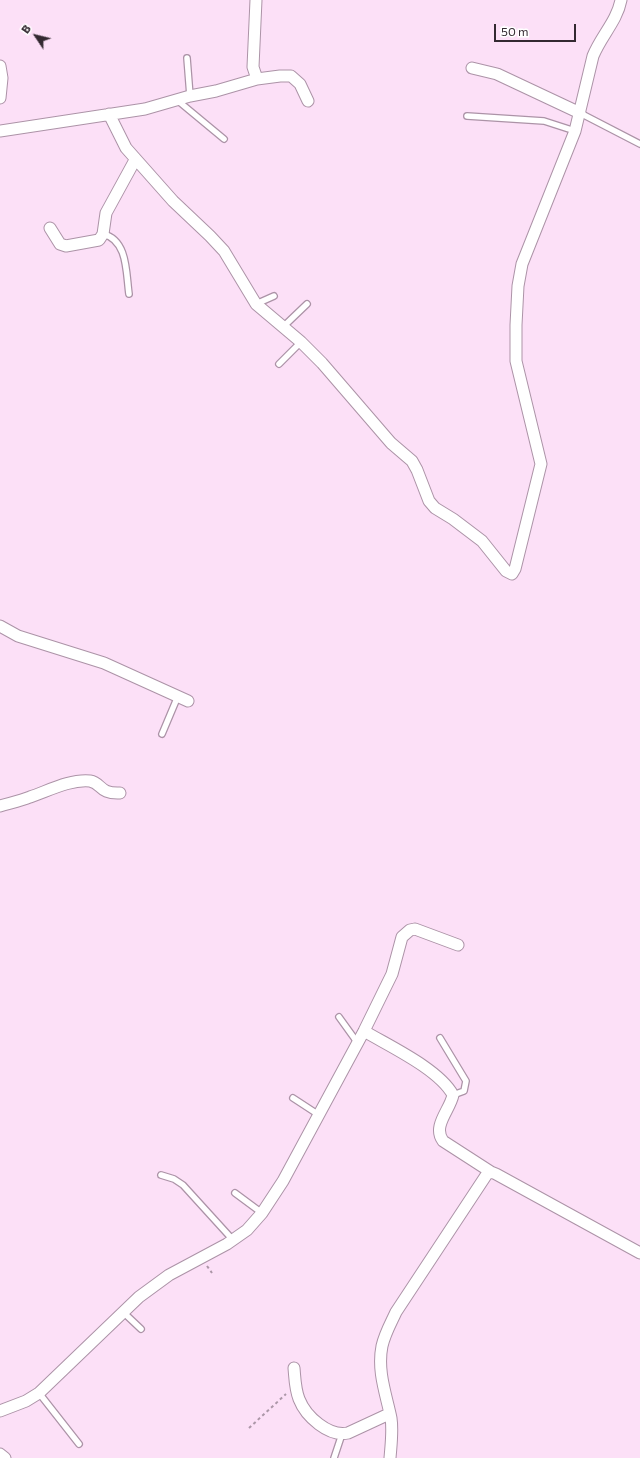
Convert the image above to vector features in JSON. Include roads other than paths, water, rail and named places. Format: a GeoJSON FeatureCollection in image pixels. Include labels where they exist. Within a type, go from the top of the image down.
{"type":"FeatureCollection","features":[{"type":"Feature","properties":{"kind":"street"},"geometry":{"type":"LineString","coordinates":[[256,0],[253,67],[257,80]]}},
{"type":"Feature","properties":{"kind":"street"},"geometry":{"type":"LineString","coordinates":[[109,114],[123,144],[135,160],[173,201],[224,251],[256,304],[284,326],[322,363],[391,443],[412,461],[429,501],[435,508],[453,519],[482,541],[509,574],[514,573],[540,464],[516,361],[518,286],[522,264],[575,131],[593,56],[598,44],[617,16],[621,0]]}},
{"type":"Feature","properties":{"kind":"street"},"geometry":{"type":"LineString","coordinates":[[0,66],[2,78],[0,98]]}},
{"type":"Feature","properties":{"kind":"street"},"geometry":{"type":"LineString","coordinates":[[472,68],[497,74],[580,113]]}},
{"type":"Feature","properties":{"kind":"street"},"geometry":{"type":"LineString","coordinates":[[0,131],[109,114],[145,110],[190,96],[280,76],[291,76],[300,84],[308,101]]}},
{"type":"Feature","properties":{"kind":"street"},"geometry":{"type":"LineString","coordinates":[[50,228],[60,244],[66,246],[99,240],[103,234],[106,214],[135,160]]}},
{"type":"Feature","properties":{"kind":"street"},"geometry":{"type":"LineString","coordinates":[[0,626],[25,639],[104,663],[183,698]]}},
{"type":"Feature","properties":{"kind":"street"},"geometry":{"type":"LineString","coordinates":[[0,806],[28,798],[59,786],[81,781],[91,781],[106,792],[120,793]]}},
{"type":"Feature","properties":{"kind":"street"},"geometry":{"type":"LineString","coordinates":[[0,1411],[26,1401],[39,1393],[123,1312],[156,1284],[248,1230],[262,1214],[277,1191],[364,1031],[392,974],[400,942],[406,933],[415,929],[458,945]]}},
{"type":"Feature","properties":{"kind":"street"},"geometry":{"type":"LineString","coordinates":[[364,1031],[423,1066],[448,1087],[453,1095],[438,1130],[443,1141],[491,1172],[587,1222],[640,1253]]}},
{"type":"Feature","properties":{"kind":"street"},"geometry":{"type":"LineString","coordinates":[[390,1458],[391,1430],[382,1380],[381,1363],[382,1347],[386,1332],[396,1312],[482,1179],[491,1172]]}},
{"type":"Feature","properties":{"kind":"street"},"geometry":{"type":"LineString","coordinates":[[294,1368],[295,1388],[299,1401],[313,1418],[330,1431],[348,1434],[389,1414]]}},
{"type":"Feature","properties":{"kind":"street"},"geometry":{"type":"LineString","coordinates":[[0,1454],[5,1458]]}},
{"type":"Feature","properties":{"kind":"lane"},"geometry":{"type":"LineString","coordinates":[[186,58],[190,96]]}},
{"type":"Feature","properties":{"kind":"lane"},"geometry":{"type":"LineString","coordinates":[[176,100],[224,139]]}},
{"type":"Feature","properties":{"kind":"lane"},"geometry":{"type":"LineString","coordinates":[[580,113],[640,144]]}},
{"type":"Feature","properties":{"kind":"lane"},"geometry":{"type":"LineString","coordinates":[[467,116],[544,121],[575,131]]}},
{"type":"Feature","properties":{"kind":"lane"},"geometry":{"type":"LineString","coordinates":[[103,234],[112,237],[121,248],[129,294]]}},
{"type":"Feature","properties":{"kind":"lane"},"geometry":{"type":"LineString","coordinates":[[256,304],[274,296]]}},
{"type":"Feature","properties":{"kind":"lane"},"geometry":{"type":"LineString","coordinates":[[284,326],[307,304]]}},
{"type":"Feature","properties":{"kind":"lane"},"geometry":{"type":"LineString","coordinates":[[279,364],[301,342]]}},
{"type":"Feature","properties":{"kind":"lane"},"geometry":{"type":"LineString","coordinates":[[162,734],[183,698]]}},
{"type":"Feature","properties":{"kind":"lane"},"geometry":{"type":"LineString","coordinates":[[339,1017],[358,1042]]}},
{"type":"Feature","properties":{"kind":"lane"},"geometry":{"type":"LineString","coordinates":[[440,1038],[466,1081],[464,1091],[453,1095]]}},
{"type":"Feature","properties":{"kind":"lane"},"geometry":{"type":"LineString","coordinates":[[293,1098],[319,1115]]}},
{"type":"Feature","properties":{"kind":"lane"},"geometry":{"type":"LineString","coordinates":[[161,1175],[174,1179],[183,1185],[233,1240]]}},
{"type":"Feature","properties":{"kind":"lane"},"geometry":{"type":"LineString","coordinates":[[235,1193],[262,1214]]}},
{"type":"Feature","properties":{"kind":"lane"},"geometry":{"type":"LineString","coordinates":[[123,1312],[141,1330]]}},
{"type":"Feature","properties":{"kind":"lane"},"geometry":{"type":"LineString","coordinates":[[39,1393],[79,1444]]}},
{"type":"Feature","properties":{"kind":"lane"},"geometry":{"type":"LineString","coordinates":[[334,1458],[342,1434]]}}]}
